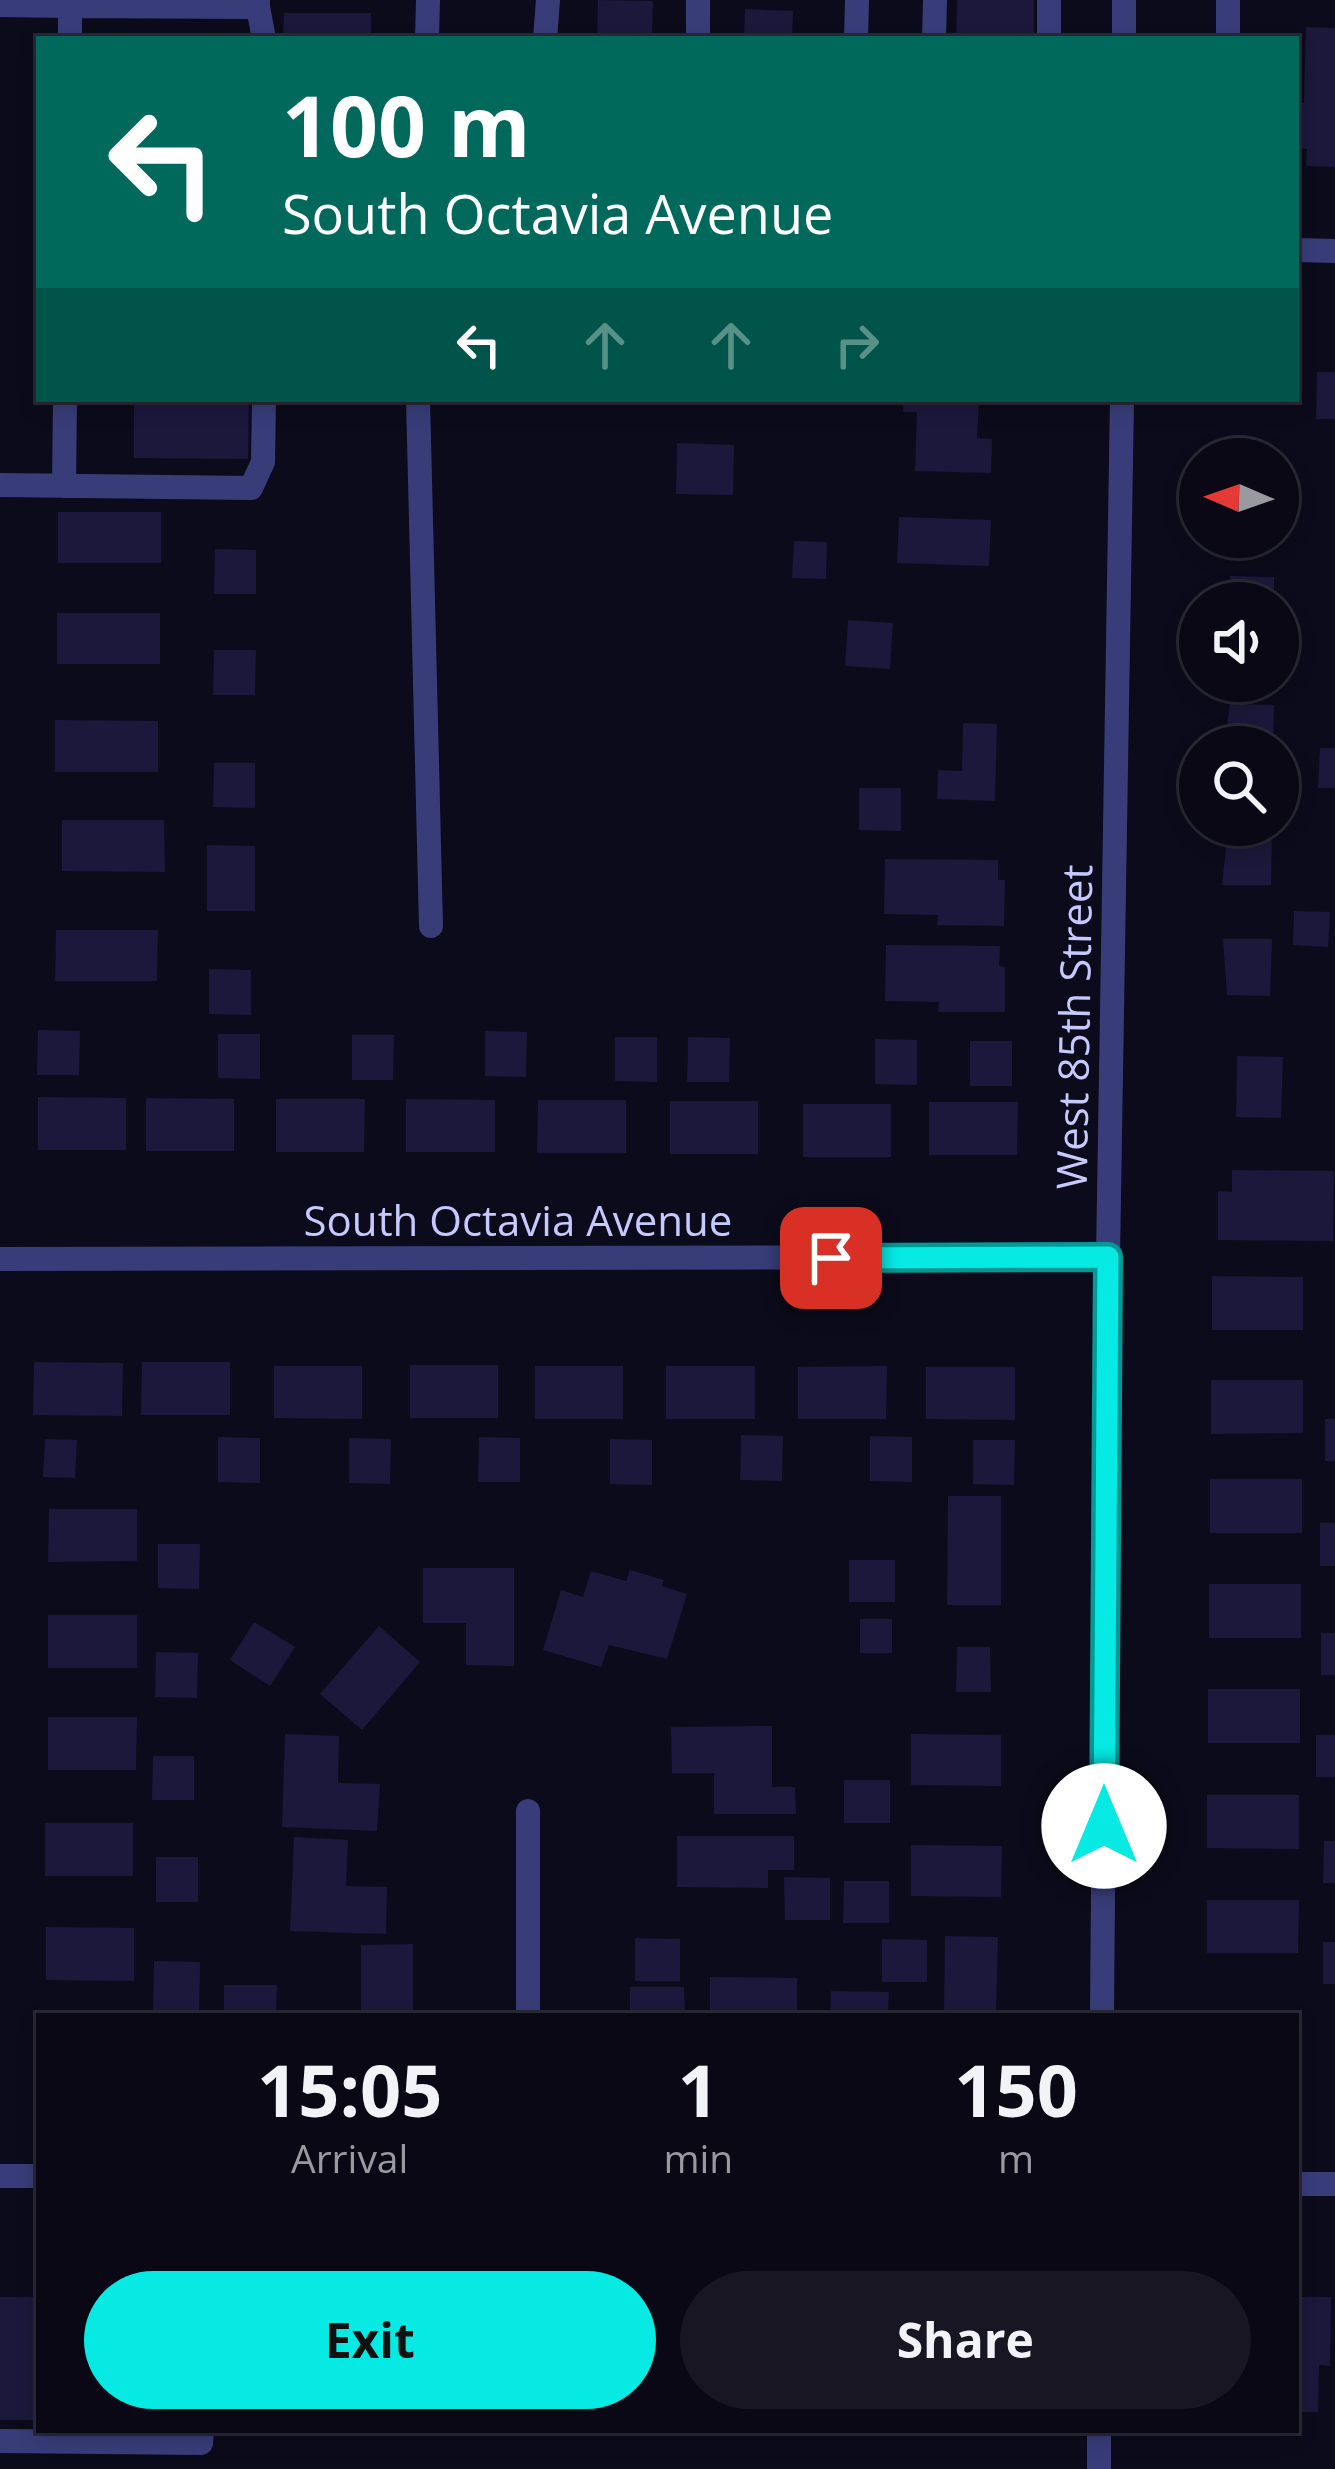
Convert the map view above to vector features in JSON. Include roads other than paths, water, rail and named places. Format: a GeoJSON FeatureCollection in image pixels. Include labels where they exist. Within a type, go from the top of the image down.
{"type":"FeatureCollection","features":[{"type":"Feature","properties":{"kind":"street"},"geometry":{"type":"LineString","coordinates":[[428,0],[428,36]]}},
{"type":"Feature","properties":{"kind":"street"},"geometry":{"type":"LineString","coordinates":[[545,36],[548,0]]}},
{"type":"Feature","properties":{"kind":"street"},"geometry":{"type":"LineString","coordinates":[[698,0],[698,36]]}},
{"type":"Feature","properties":{"kind":"street"},"geometry":{"type":"LineString","coordinates":[[856,36],[857,0]]}},
{"type":"Feature","properties":{"kind":"street"},"geometry":{"type":"LineString","coordinates":[[934,36],[935,0]]}},
{"type":"Feature","properties":{"kind":"street"},"geometry":{"type":"LineString","coordinates":[[1048,36],[1049,0]]}},
{"type":"Feature","properties":{"kind":"street"},"geometry":{"type":"LineString","coordinates":[[1124,0],[1124,36]]}},
{"type":"Feature","properties":{"kind":"street"},"geometry":{"type":"LineString","coordinates":[[1228,0],[1228,36]]}},
{"type":"Feature","properties":{"kind":"street"},"geometry":{"type":"LineString","coordinates":[[0,5],[258,3],[264,36]]}},
{"type":"Feature","properties":{"kind":"street"},"geometry":{"type":"LineString","coordinates":[[70,6],[70,36]]}},
{"type":"Feature","properties":{"kind":"street"},"geometry":{"type":"LineString","coordinates":[[1299,250],[1335,251]]}},
{"type":"Feature","properties":{"kind":"street"},"geometry":{"type":"LineString","coordinates":[[64,486],[65,402]]}},
{"type":"Feature","properties":{"kind":"street"},"geometry":{"type":"LineString","coordinates":[[0,485],[251,488],[263,462],[264,402]]}},
{"type":"Feature","properties":{"kind":"street"},"geometry":{"type":"LineString","coordinates":[[418,402],[430,926]]}},
{"type":"Feature","properties":{"kind":"street","name":"West 85th Street"},"geometry":{"type":"LineString","coordinates":[[1102,2013],[1122,402]]}},
{"type":"Feature","properties":{"kind":"street","name":"South Octavia Avenue"},"geometry":{"type":"LineString","coordinates":[[0,1259],[1108,1257]]}},
{"type":"Feature","properties":{"kind":"street"},"geometry":{"type":"LineString","coordinates":[[528,1811],[528,2013]]}},
{"type":"Feature","properties":{"kind":"street"},"geometry":{"type":"LineString","coordinates":[[0,2176],[36,2176]]}},
{"type":"Feature","properties":{"kind":"street"},"geometry":{"type":"LineString","coordinates":[[1299,2184],[1335,2184]]}},
{"type":"Feature","properties":{"kind":"street"},"geometry":{"type":"LineString","coordinates":[[0,2441],[201,2443],[202,2433]]}},
{"type":"Feature","properties":{"kind":"street"},"geometry":{"type":"LineString","coordinates":[[1099,2469],[1100,2433]]}}]}
